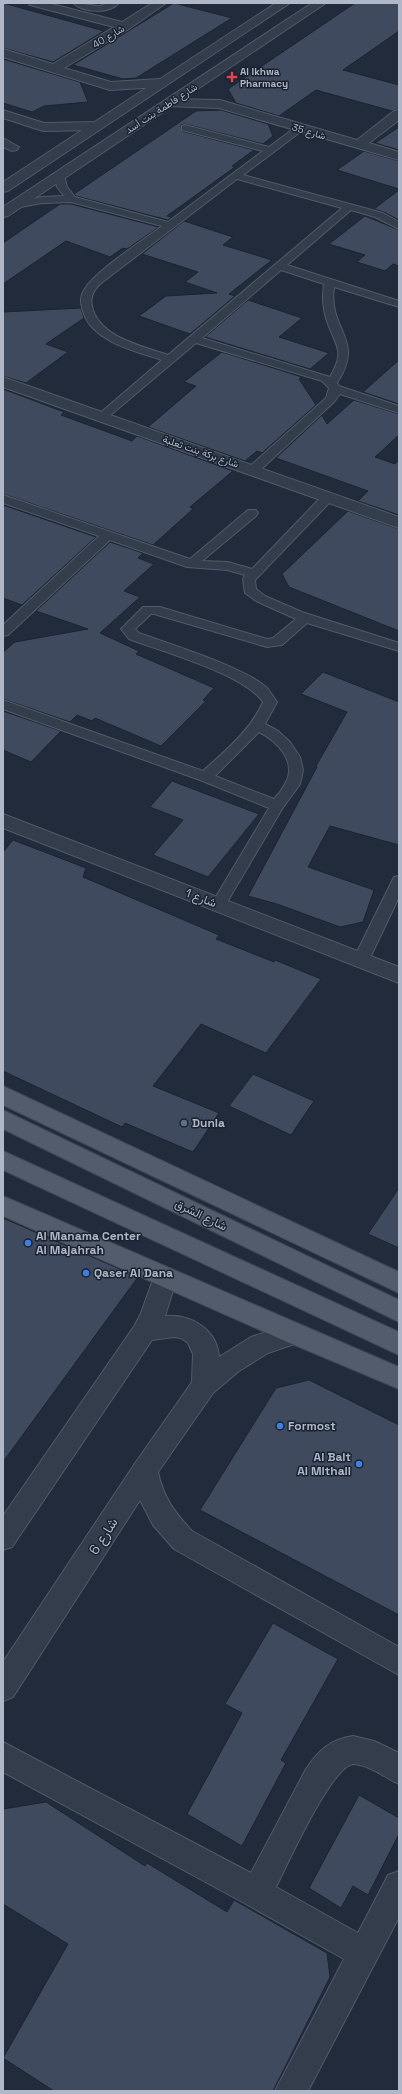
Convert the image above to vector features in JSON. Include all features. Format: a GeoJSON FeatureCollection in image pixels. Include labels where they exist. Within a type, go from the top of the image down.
{"type":"FeatureCollection","features":[{"type":"Feature","properties":{"kind":"main road"},"geometry":{"type":"LineString","coordinates":[[3,1095],[399,1282]]}},
{"type":"Feature","properties":{"kind":"main road","name":"شارع الشرق"},"geometry":{"type":"LineString","coordinates":[[3,1119],[399,1312]]}},
{"type":"Feature","properties":{"kind":"main road"},"geometry":{"type":"LineString","coordinates":[[3,1160],[399,1344]]}},
{"type":"Feature","properties":{"kind":"main road"},"geometry":{"type":"LineString","coordinates":[[3,1206],[165,1278],[399,1378]]}},
{"type":"Feature","properties":{"kind":"street"},"geometry":{"type":"LineString","coordinates":[[34,3],[125,26]]}},
{"type":"Feature","properties":{"kind":"street","name":"شارع 40"},"geometry":{"type":"LineString","coordinates":[[54,69],[160,3]]}},
{"type":"Feature","properties":{"kind":"street","name":"شارع فاطمة بنت أسد"},"geometry":{"type":"LineString","coordinates":[[3,188],[59,152],[128,104],[284,3]]}},
{"type":"Feature","properties":{"kind":"street","name":"شارع فاطمة بنت أسد"},"geometry":{"type":"LineString","coordinates":[[3,213],[320,3]]}},
{"type":"Feature","properties":{"kind":"street"},"geometry":{"type":"LineString","coordinates":[[3,53],[110,86],[121,94],[128,104]]}},
{"type":"Feature","properties":{"kind":"street"},"geometry":{"type":"LineString","coordinates":[[203,81],[208,93],[220,104]]}},
{"type":"Feature","properties":{"kind":"street"},"geometry":{"type":"LineString","coordinates":[[110,86],[160,83]]}},
{"type":"Feature","properties":{"kind":"street","name":"شارع 35"},"geometry":{"type":"LineString","coordinates":[[169,103],[220,104],[399,156]]}},
{"type":"Feature","properties":{"kind":"street"},"geometry":{"type":"LineString","coordinates":[[3,114],[43,127],[97,126]]}},
{"type":"Feature","properties":{"kind":"street"},"geometry":{"type":"LineString","coordinates":[[359,144],[399,114]]}},
{"type":"Feature","properties":{"kind":"street"},"geometry":{"type":"LineString","coordinates":[[43,127],[54,139],[59,152]]}},
{"type":"Feature","properties":{"kind":"street","name":"شارع بركة بنت ثعلبة"},"geometry":{"type":"LineString","coordinates":[[3,382],[103,416],[399,523]]}},
{"type":"Feature","properties":{"kind":"street","name":"شارع 1"},"geometry":{"type":"LineString","coordinates":[[3,821],[399,975]]}},
{"type":"Feature","properties":{"kind":"street"},"geometry":{"type":"LineString","coordinates":[[3,1538],[144,1332],[153,1315],[165,1278]]}},
{"type":"Feature","properties":{"kind":"street"},"geometry":{"type":"LineString","coordinates":[[144,1332],[159,1327],[176,1326],[192,1330],[202,1342],[206,1356],[204,1385]]}},
{"type":"Feature","properties":{"kind":"street","name":"شارع 6"},"geometry":{"type":"LineString","coordinates":[[3,1687],[145,1470],[204,1385],[230,1363],[260,1345],[294,1334]]}},
{"type":"Feature","properties":{"kind":"street"},"geometry":{"type":"LineString","coordinates":[[145,1470],[148,1490],[157,1508],[168,1525],[183,1540],[399,1662]]}},
{"type":"Feature","properties":{"kind":"street"},"geometry":{"type":"LineString","coordinates":[[257,1893],[316,1779],[325,1765],[336,1755],[351,1749],[367,1751],[399,1769]]}},
{"type":"Feature","properties":{"kind":"street"},"geometry":{"type":"LineString","coordinates":[[3,1756],[257,1893],[363,1953]]}},
{"type":"Feature","properties":{"kind":"street"},"geometry":{"type":"LineString","coordinates":[[290,2091],[399,1886]]}},
{"type":"Feature","properties":{"kind":"lane"},"geometry":{"type":"LineString","coordinates":[[77,3],[99,10],[105,9],[115,3]]}},
{"type":"Feature","properties":{"kind":"lane"},"geometry":{"type":"LineString","coordinates":[[185,128],[270,150]]}},
{"type":"Feature","properties":{"kind":"lane"},"geometry":{"type":"LineString","coordinates":[[170,359],[117,340],[100,330],[90,317],[86,304],[88,291],[168,225],[300,128]]}},
{"type":"Feature","properties":{"kind":"lane"},"geometry":{"type":"LineString","coordinates":[[59,175],[62,187],[71,199]]}},
{"type":"Feature","properties":{"kind":"lane"},"geometry":{"type":"LineString","coordinates":[[236,176],[379,215],[399,226]]}},
{"type":"Feature","properties":{"kind":"lane"},"geometry":{"type":"LineString","coordinates":[[15,205],[42,200],[71,199],[168,225]]}},
{"type":"Feature","properties":{"kind":"lane"},"geometry":{"type":"LineString","coordinates":[[103,416],[349,207]]}},
{"type":"Feature","properties":{"kind":"lane"},"geometry":{"type":"LineString","coordinates":[[280,266],[399,304]]}},
{"type":"Feature","properties":{"kind":"lane"},"geometry":{"type":"LineString","coordinates":[[253,470],[335,394],[334,386],[344,354],[343,344],[330,318],[327,294],[330,282]]}},
{"type":"Feature","properties":{"kind":"lane"},"geometry":{"type":"LineString","coordinates":[[194,339],[326,379],[334,386],[399,410]]}},
{"type":"Feature","properties":{"kind":"lane"},"geometry":{"type":"LineString","coordinates":[[328,497],[254,574],[248,584],[250,590],[254,596],[306,617],[399,647]]}},
{"type":"Feature","properties":{"kind":"lane"},"geometry":{"type":"LineString","coordinates":[[3,499],[191,564],[228,566],[254,574]]}},
{"type":"Feature","properties":{"kind":"lane"},"geometry":{"type":"LineString","coordinates":[[191,564],[252,513]]}},
{"type":"Feature","properties":{"kind":"lane"},"geometry":{"type":"LineString","coordinates":[[3,632],[107,536]]}},
{"type":"Feature","properties":{"kind":"lane"},"geometry":{"type":"LineString","coordinates":[[205,777],[257,726],[266,714],[270,702],[263,692],[251,683],[217,667],[134,636],[128,629],[148,610],[155,610],[267,644],[277,642],[306,617]]}},
{"type":"Feature","properties":{"kind":"lane"},"geometry":{"type":"LineString","coordinates":[[3,704],[205,777],[277,806]]}},
{"type":"Feature","properties":{"kind":"lane"},"geometry":{"type":"LineString","coordinates":[[218,905],[277,806],[293,784],[296,770],[293,757],[285,745],[272,734],[257,726]]}},
{"type":"Feature","properties":{"kind":"lane"},"geometry":{"type":"LineString","coordinates":[[361,960],[399,881]]}},
{"type":"Feature","properties":{"kind":"building"},"geometry":{"type":"Polygon","coordinates":[[[3,3],[104,31],[53,62],[3,48],[3,3]]]}},
{"type":"Feature","properties":{"kind":"building"},"geometry":{"type":"Polygon","coordinates":[[[174,3],[232,18],[136,78],[123,79],[73,65],[174,3]]]}},
{"type":"Feature","properties":{"kind":"building"},"geometry":{"type":"Polygon","coordinates":[[[355,3],[399,3],[399,31],[343,70],[399,85],[399,109],[392,111],[316,90],[279,116],[236,103],[228,89],[355,3]]]}},
{"type":"Feature","properties":{"kind":"building"},"geometry":{"type":"Polygon","coordinates":[[[3,59],[80,82],[88,102],[44,106],[32,112],[3,103],[3,59]]]}},
{"type":"Feature","properties":{"kind":"building"},"geometry":{"type":"Polygon","coordinates":[[[221,110],[268,124],[273,136],[263,144],[185,124],[181,125],[182,131],[254,150],[232,166],[235,167],[167,216],[172,217],[168,220],[76,196],[74,194],[196,111],[221,110]]]}},
{"type":"Feature","properties":{"kind":"building"},"geometry":{"type":"Polygon","coordinates":[[[399,127],[399,150],[375,143],[399,127]]]}},
{"type":"Feature","properties":{"kind":"building"},"geometry":{"type":"Polygon","coordinates":[[[364,151],[399,161],[399,189],[337,170],[364,151]]]}},
{"type":"Feature","properties":{"kind":"building"},"geometry":{"type":"Polygon","coordinates":[[[399,190],[399,220],[384,212],[374,209],[399,190]]]}},
{"type":"Feature","properties":{"kind":"building"},"geometry":{"type":"Polygon","coordinates":[[[60,204],[71,204],[159,227],[127,249],[123,248],[110,257],[66,241],[3,284],[3,243],[60,204]]]}},
{"type":"Feature","properties":{"kind":"building"},"geometry":{"type":"Polygon","coordinates":[[[365,216],[399,230],[399,266],[393,264],[385,271],[357,262],[365,255],[329,244],[365,216]]]}},
{"type":"Feature","properties":{"kind":"building"},"geometry":{"type":"Polygon","coordinates":[[[184,221],[233,237],[223,245],[272,260],[229,294],[235,296],[190,334],[139,316],[166,296],[217,293],[185,282],[198,272],[142,254],[184,221]]]}},
{"type":"Feature","properties":{"kind":"building"},"geometry":{"type":"Polygon","coordinates":[[[248,300],[302,318],[279,337],[329,353],[310,369],[205,337],[248,300]]]}},
{"type":"Feature","properties":{"kind":"building"},"geometry":{"type":"Polygon","coordinates":[[[81,308],[84,318],[46,344],[68,352],[26,383],[3,376],[3,312],[81,308]]]}},
{"type":"Feature","properties":{"kind":"building"},"geometry":{"type":"Polygon","coordinates":[[[222,352],[302,377],[299,379],[316,405],[262,453],[257,451],[245,461],[148,427],[196,386],[184,382],[222,352]]]}},
{"type":"Feature","properties":{"kind":"building"},"geometry":{"type":"Polygon","coordinates":[[[399,360],[399,404],[363,392],[399,360]]]}},
{"type":"Feature","properties":{"kind":"building"},"geometry":{"type":"Polygon","coordinates":[[[3,389],[64,412],[61,415],[132,441],[137,436],[233,471],[190,507],[193,509],[153,545],[3,494],[3,389]]]}},
{"type":"Feature","properties":{"kind":"building"},"geometry":{"type":"Polygon","coordinates":[[[354,400],[399,414],[399,435],[375,457],[395,464],[399,460],[399,515],[358,501],[368,491],[276,458],[322,415],[327,424],[354,400]]]}},
{"type":"Feature","properties":{"kind":"building"},"geometry":{"type":"Polygon","coordinates":[[[3,505],[96,537],[22,605],[3,598],[3,505]]]}},
{"type":"Feature","properties":{"kind":"building"},"geometry":{"type":"Polygon","coordinates":[[[348,511],[399,529],[399,631],[289,587],[282,574],[348,511]]]}},
{"type":"Feature","properties":{"kind":"building"},"geometry":{"type":"Polygon","coordinates":[[[110,542],[143,553],[138,558],[154,564],[124,591],[140,597],[100,633],[139,651],[136,654],[214,688],[203,700],[206,701],[161,746],[95,718],[92,721],[77,715],[70,722],[3,699],[3,652],[15,642],[88,629],[36,611],[110,542]]]}},
{"type":"Feature","properties":{"kind":"building"},"geometry":{"type":"Polygon","coordinates":[[[323,672],[399,702],[399,845],[330,826],[308,867],[374,890],[363,922],[340,927],[277,904],[248,896],[317,767],[316,766],[347,712],[301,694],[323,672]]]}},
{"type":"Feature","properties":{"kind":"building"},"geometry":{"type":"Polygon","coordinates":[[[3,711],[61,731],[31,762],[3,750],[3,711]]]}},
{"type":"Feature","properties":{"kind":"building"},"geometry":{"type":"Polygon","coordinates":[[[172,781],[259,814],[208,877],[153,855],[183,820],[150,807],[172,781]]]}},
{"type":"Feature","properties":{"kind":"building"},"geometry":{"type":"Polygon","coordinates":[[[13,840],[86,868],[83,877],[219,935],[216,939],[274,962],[275,960],[321,979],[266,1053],[201,1024],[153,1086],[219,1113],[193,1152],[125,1123],[122,1127],[3,1071],[3,852],[13,840]]]}},
{"type":"Feature","properties":{"kind":"building"},"geometry":{"type":"Polygon","coordinates":[[[253,1074],[314,1101],[291,1135],[229,1106],[253,1074]]]}},
{"type":"Feature","properties":{"kind":"building"},"geometry":{"type":"Polygon","coordinates":[[[399,1188],[399,1248],[368,1234],[399,1188]]]}},
{"type":"Feature","properties":{"kind":"building"},"geometry":{"type":"Polygon","coordinates":[[[3,1218],[138,1277],[3,1462],[3,1218]]]}},
{"type":"Feature","properties":{"kind":"building"},"geometry":{"type":"Polygon","coordinates":[[[309,1380],[399,1425],[399,1615],[200,1510],[276,1388],[309,1380]]]}},
{"type":"Feature","properties":{"kind":"building"},"geometry":{"type":"Polygon","coordinates":[[[273,1623],[338,1659],[281,1760],[286,1763],[242,1846],[187,1814],[242,1713],[225,1704],[273,1623]]]}},
{"type":"Feature","properties":{"kind":"building"},"geometry":{"type":"Polygon","coordinates":[[[359,1795],[399,1818],[399,1834],[368,1895],[353,1886],[341,1908],[309,1888],[359,1795]]]}},
{"type":"Feature","properties":{"kind":"building"},"geometry":{"type":"Polygon","coordinates":[[[46,1802],[145,1866],[147,1863],[227,1912],[234,1900],[327,1953],[330,1977],[273,2091],[54,2091],[3,2058],[68,1944],[3,1904],[3,1809],[46,1802]]]}},
{"type":"Feature","properties":{"kind":"place","name":"Al Ikhwa Pharmacy"},"geometry":{"type":"Point","coordinates":[232,77]}},
{"type":"Feature","properties":{"kind":"place","name":"Dunia"},"geometry":{"type":"Point","coordinates":[184,1123]}},
{"type":"Feature","properties":{"kind":"place","name":"Al Manama Center Al Majahrah"},"geometry":{"type":"Point","coordinates":[28,1243]}},
{"type":"Feature","properties":{"kind":"place","name":"Qaser Al Dana"},"geometry":{"type":"Point","coordinates":[86,1273]}},
{"type":"Feature","properties":{"kind":"place","name":"Formost"},"geometry":{"type":"Point","coordinates":[280,1426]}},
{"type":"Feature","properties":{"kind":"place","name":"Al Bait Al Mithali"},"geometry":{"type":"Point","coordinates":[359,1464]}}]}
